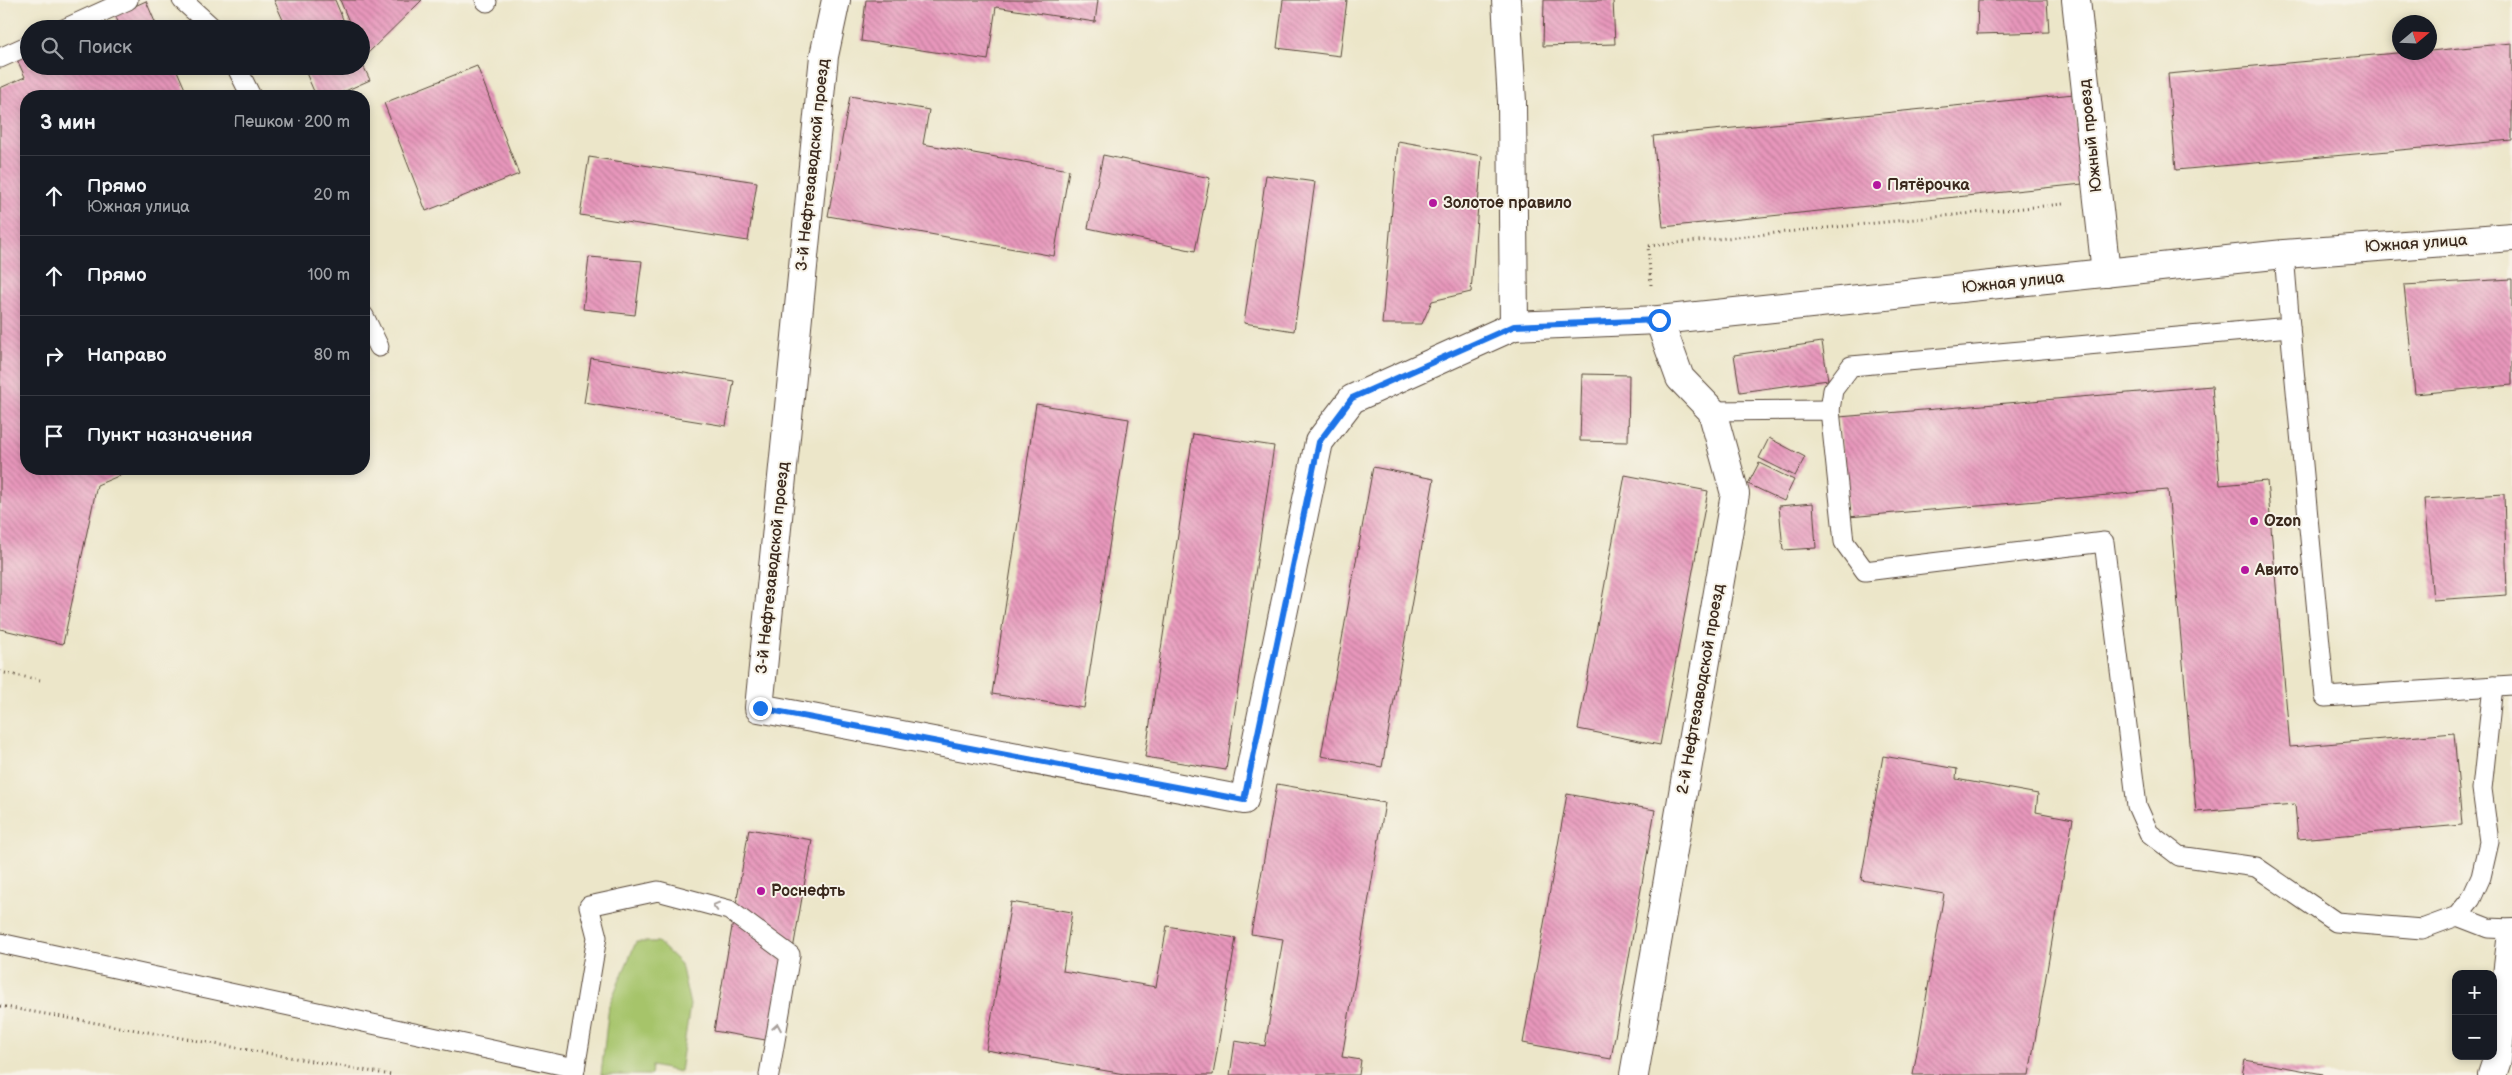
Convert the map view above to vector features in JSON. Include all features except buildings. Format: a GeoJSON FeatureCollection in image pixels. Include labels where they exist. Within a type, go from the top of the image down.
{"type":"FeatureCollection","features":[{"type":"Feature","properties":{"kind":"street","name":"3-й Нефтезаводской проезд"},"geometry":{"type":"LineString","coordinates":[[836,0],[824,56],[760,708],[1244,800],[1319,442],[1352,398],[1514,326]]}},
{"type":"Feature","properties":{"kind":"street"},"geometry":{"type":"LineString","coordinates":[[1506,0],[1512,102],[1514,326]]}},
{"type":"Feature","properties":{"kind":"street","name":"Южный проезд"},"geometry":{"type":"LineString","coordinates":[[2076,0],[2106,273]]}},
{"type":"Feature","properties":{"kind":"street","name":"Южная улица"},"geometry":{"type":"LineString","coordinates":[[1514,326],[1659,320],[2284,254],[2512,237]]}},
{"type":"Feature","properties":{"kind":"street","name":"2-й Нефтезаводской проезд"},"geometry":{"type":"LineString","coordinates":[[1634,1075],[1735,494],[1712,411],[1680,378],[1659,320]]}},
{"type":"Feature","properties":{"kind":"street"},"geometry":{"type":"LineString","coordinates":[[2492,1075],[2497,1060],[2512,931]]}},
{"type":"Feature","properties":{"kind":"lane"},"geometry":{"type":"LineString","coordinates":[[84,20],[128,0]]}},
{"type":"Feature","properties":{"kind":"lane"},"geometry":{"type":"LineString","coordinates":[[182,0],[204,20]]}},
{"type":"Feature","properties":{"kind":"lane"},"geometry":{"type":"LineString","coordinates":[[0,58],[20,49]]}},
{"type":"Feature","properties":{"kind":"lane"},"geometry":{"type":"LineString","coordinates":[[240,75],[248,90]]}},
{"type":"Feature","properties":{"kind":"lane"},"geometry":{"type":"LineString","coordinates":[[2284,254],[2325,697],[2512,685]]}},
{"type":"Feature","properties":{"kind":"lane"},"geometry":{"type":"LineString","coordinates":[[2290,327],[1851,366],[1833,390],[1830,410],[1844,542],[1865,571],[2104,542],[2137,806],[2149,833],[2179,856],[2256,867],[2336,922],[2422,929],[2457,916],[2471,899],[2481,877],[2489,842],[2482,789],[2493,686]]}},
{"type":"Feature","properties":{"kind":"lane"},"geometry":{"type":"LineString","coordinates":[[370,328],[379,347]]}},
{"type":"Feature","properties":{"kind":"lane"},"geometry":{"type":"LineString","coordinates":[[1712,411],[1830,410]]}},
{"type":"Feature","properties":{"kind":"lane"},"geometry":{"type":"LineString","coordinates":[[0,943],[575,1071],[597,937],[588,906],[658,891],[729,910],[790,955],[769,1075]]}},
{"type":"Feature","properties":{"kind":"lane"},"geometry":{"type":"LineString","coordinates":[[2457,916],[2488,928],[2512,931]]}},
{"type":"Feature","properties":{"kind":"path"},"geometry":{"type":"LineString","coordinates":[[1652,292],[1648,246],[2098,201]]}},
{"type":"Feature","properties":{"kind":"path"},"geometry":{"type":"LineString","coordinates":[[0,672],[40,680]]}},
{"type":"Feature","properties":{"kind":"path"},"geometry":{"type":"LineString","coordinates":[[0,1006],[391,1075]]}},
{"type":"Feature","properties":{"kind":"green space"},"geometry":{"type":"Polygon","coordinates":[[[636,942],[658,942],[681,964],[690,1005],[680,1072],[652,1066],[651,1075],[601,1075],[609,1005],[636,942]]]}},
{"type":"Feature","properties":{"kind":"place","name":"Пятёрочка"},"geometry":{"type":"Point","coordinates":[1877,185]}},
{"type":"Feature","properties":{"kind":"place","name":"Золотое правило"},"geometry":{"type":"Point","coordinates":[1433,203]}},
{"type":"Feature","properties":{"kind":"place","name":"Ozon"},"geometry":{"type":"Point","coordinates":[2254,521]}},
{"type":"Feature","properties":{"kind":"place","name":"Авито"},"geometry":{"type":"Point","coordinates":[2245,570]}},
{"type":"Feature","properties":{"kind":"place","name":"Роснефть"},"geometry":{"type":"Point","coordinates":[761,891]}},
{"type":"Feature","properties":{"kind":"route"},"geometry":{"type":"LineString","coordinates":[[760,708],[1244,800],[1319,442],[1352,398],[1514,326],[1659,320]]}}]}
